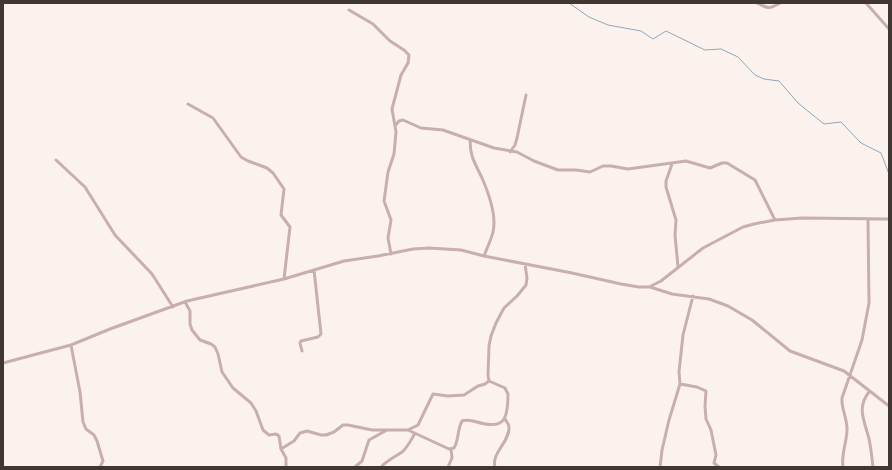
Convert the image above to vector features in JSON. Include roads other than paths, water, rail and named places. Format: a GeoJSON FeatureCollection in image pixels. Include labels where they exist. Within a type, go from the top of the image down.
{"type":"FeatureCollection","features":[{"type":"Feature","properties":{"kind":"street"},"geometry":{"type":"LineString","coordinates":[[757,3],[764,7],[771,8],[780,3]]}},
{"type":"Feature","properties":{"kind":"street"},"geometry":{"type":"LineString","coordinates":[[866,3],[889,29]]}},
{"type":"Feature","properties":{"kind":"street"},"geometry":{"type":"LineString","coordinates":[[349,10],[373,24],[390,42],[404,50],[409,55],[408,63],[401,75],[399,86],[392,105],[395,126],[394,154],[388,169],[384,202],[391,220],[388,238],[391,254]]}},
{"type":"Feature","properties":{"kind":"street"},"geometry":{"type":"LineString","coordinates":[[510,152],[515,145],[517,138],[526,95]]}},
{"type":"Feature","properties":{"kind":"street"},"geometry":{"type":"LineString","coordinates":[[188,104],[213,118],[241,157],[267,168],[283,186],[284,193],[281,215],[290,227],[284,279]]}},
{"type":"Feature","properties":{"kind":"street"},"geometry":{"type":"LineString","coordinates":[[395,126],[402,120],[421,128],[443,130],[494,148],[517,152],[534,161],[564,171],[576,170],[590,172],[603,166],[628,169],[689,162],[710,168],[722,163],[732,165],[755,180],[775,220]]}},
{"type":"Feature","properties":{"kind":"street"},"geometry":{"type":"LineString","coordinates":[[470,140],[470,152],[472,159],[482,179],[494,215],[493,234],[484,256]]}},
{"type":"Feature","properties":{"kind":"street"},"geometry":{"type":"LineString","coordinates":[[56,160],[85,187],[117,238],[152,274],[173,307]]}},
{"type":"Feature","properties":{"kind":"street"},"geometry":{"type":"LineString","coordinates":[[672,164],[666,188],[676,220],[675,234],[678,267]]}},
{"type":"Feature","properties":{"kind":"street"},"geometry":{"type":"LineString","coordinates":[[649,287],[661,281],[703,248],[743,227],[775,220],[810,218],[889,219]]}},
{"type":"Feature","properties":{"kind":"street"},"geometry":{"type":"LineString","coordinates":[[843,467],[842,461],[847,425],[842,398],[862,340],[869,303],[868,219]]}},
{"type":"Feature","properties":{"kind":"street"},"geometry":{"type":"LineString","coordinates":[[3,363],[72,345],[110,329],[185,302],[284,279],[344,261],[419,248],[437,248],[461,250],[620,284],[649,287],[672,294],[709,299],[728,306],[752,320],[790,351],[844,372],[889,406]]}},
{"type":"Feature","properties":{"kind":"street"},"geometry":{"type":"LineString","coordinates":[[489,381],[488,375],[491,336],[504,308],[526,285],[527,278],[525,264]]}},
{"type":"Feature","properties":{"kind":"street"},"geometry":{"type":"LineString","coordinates":[[302,351],[301,341],[320,336],[322,334],[314,270]]}},
{"type":"Feature","properties":{"kind":"street"},"geometry":{"type":"LineString","coordinates":[[660,467],[662,450],[669,420],[680,384],[683,334],[692,296]]}},
{"type":"Feature","properties":{"kind":"street"},"geometry":{"type":"LineString","coordinates":[[185,302],[190,311],[190,324],[192,330],[200,340],[211,344],[215,348],[221,368],[226,378],[233,388],[251,403],[265,432],[269,435],[276,434],[279,436],[281,449],[286,458],[286,467]]}},
{"type":"Feature","properties":{"kind":"street"},"geometry":{"type":"LineString","coordinates":[[72,345],[80,392],[83,422],[86,429],[98,440],[103,461],[100,467]]}},
{"type":"Feature","properties":{"kind":"street"},"geometry":{"type":"LineString","coordinates":[[451,449],[454,448],[457,443],[458,432],[462,421],[467,420],[496,425],[501,424],[505,418],[508,391],[505,388],[489,381]]}},
{"type":"Feature","properties":{"kind":"street"},"geometry":{"type":"LineString","coordinates":[[408,430],[418,425],[433,394],[448,396],[464,395],[489,381]]}},
{"type":"Feature","properties":{"kind":"street"},"geometry":{"type":"LineString","coordinates":[[680,384],[697,387],[706,391],[706,419],[711,430],[716,453],[714,463],[719,467]]}},
{"type":"Feature","properties":{"kind":"street"},"geometry":{"type":"LineString","coordinates":[[869,392],[864,400],[862,411],[864,424],[870,443],[873,467]]}},
{"type":"Feature","properties":{"kind":"street"},"geometry":{"type":"LineString","coordinates":[[495,467],[495,460],[508,432],[509,426],[505,418]]}},
{"type":"Feature","properties":{"kind":"street"},"geometry":{"type":"LineString","coordinates":[[281,449],[294,441],[298,435],[305,431],[326,435],[334,432],[343,425],[372,430],[408,430],[451,449]]}},
{"type":"Feature","properties":{"kind":"street"},"geometry":{"type":"LineString","coordinates":[[355,467],[362,461],[369,440],[388,430]]}},
{"type":"Feature","properties":{"kind":"street"},"geometry":{"type":"LineString","coordinates":[[382,466],[408,446],[415,433]]}},
{"type":"Feature","properties":{"kind":"street"},"geometry":{"type":"LineString","coordinates":[[448,467],[452,458],[451,449]]}},
{"type":"Feature","properties":{"kind":"waterway"},"geometry":{"type":"LineString","coordinates":[[569,3],[589,17],[608,25],[641,31],[653,39],[666,31],[705,50],[721,49],[738,57],[755,75],[764,79],[779,81],[798,103],[824,124],[841,122],[861,143],[881,153],[889,174]]}}]}
